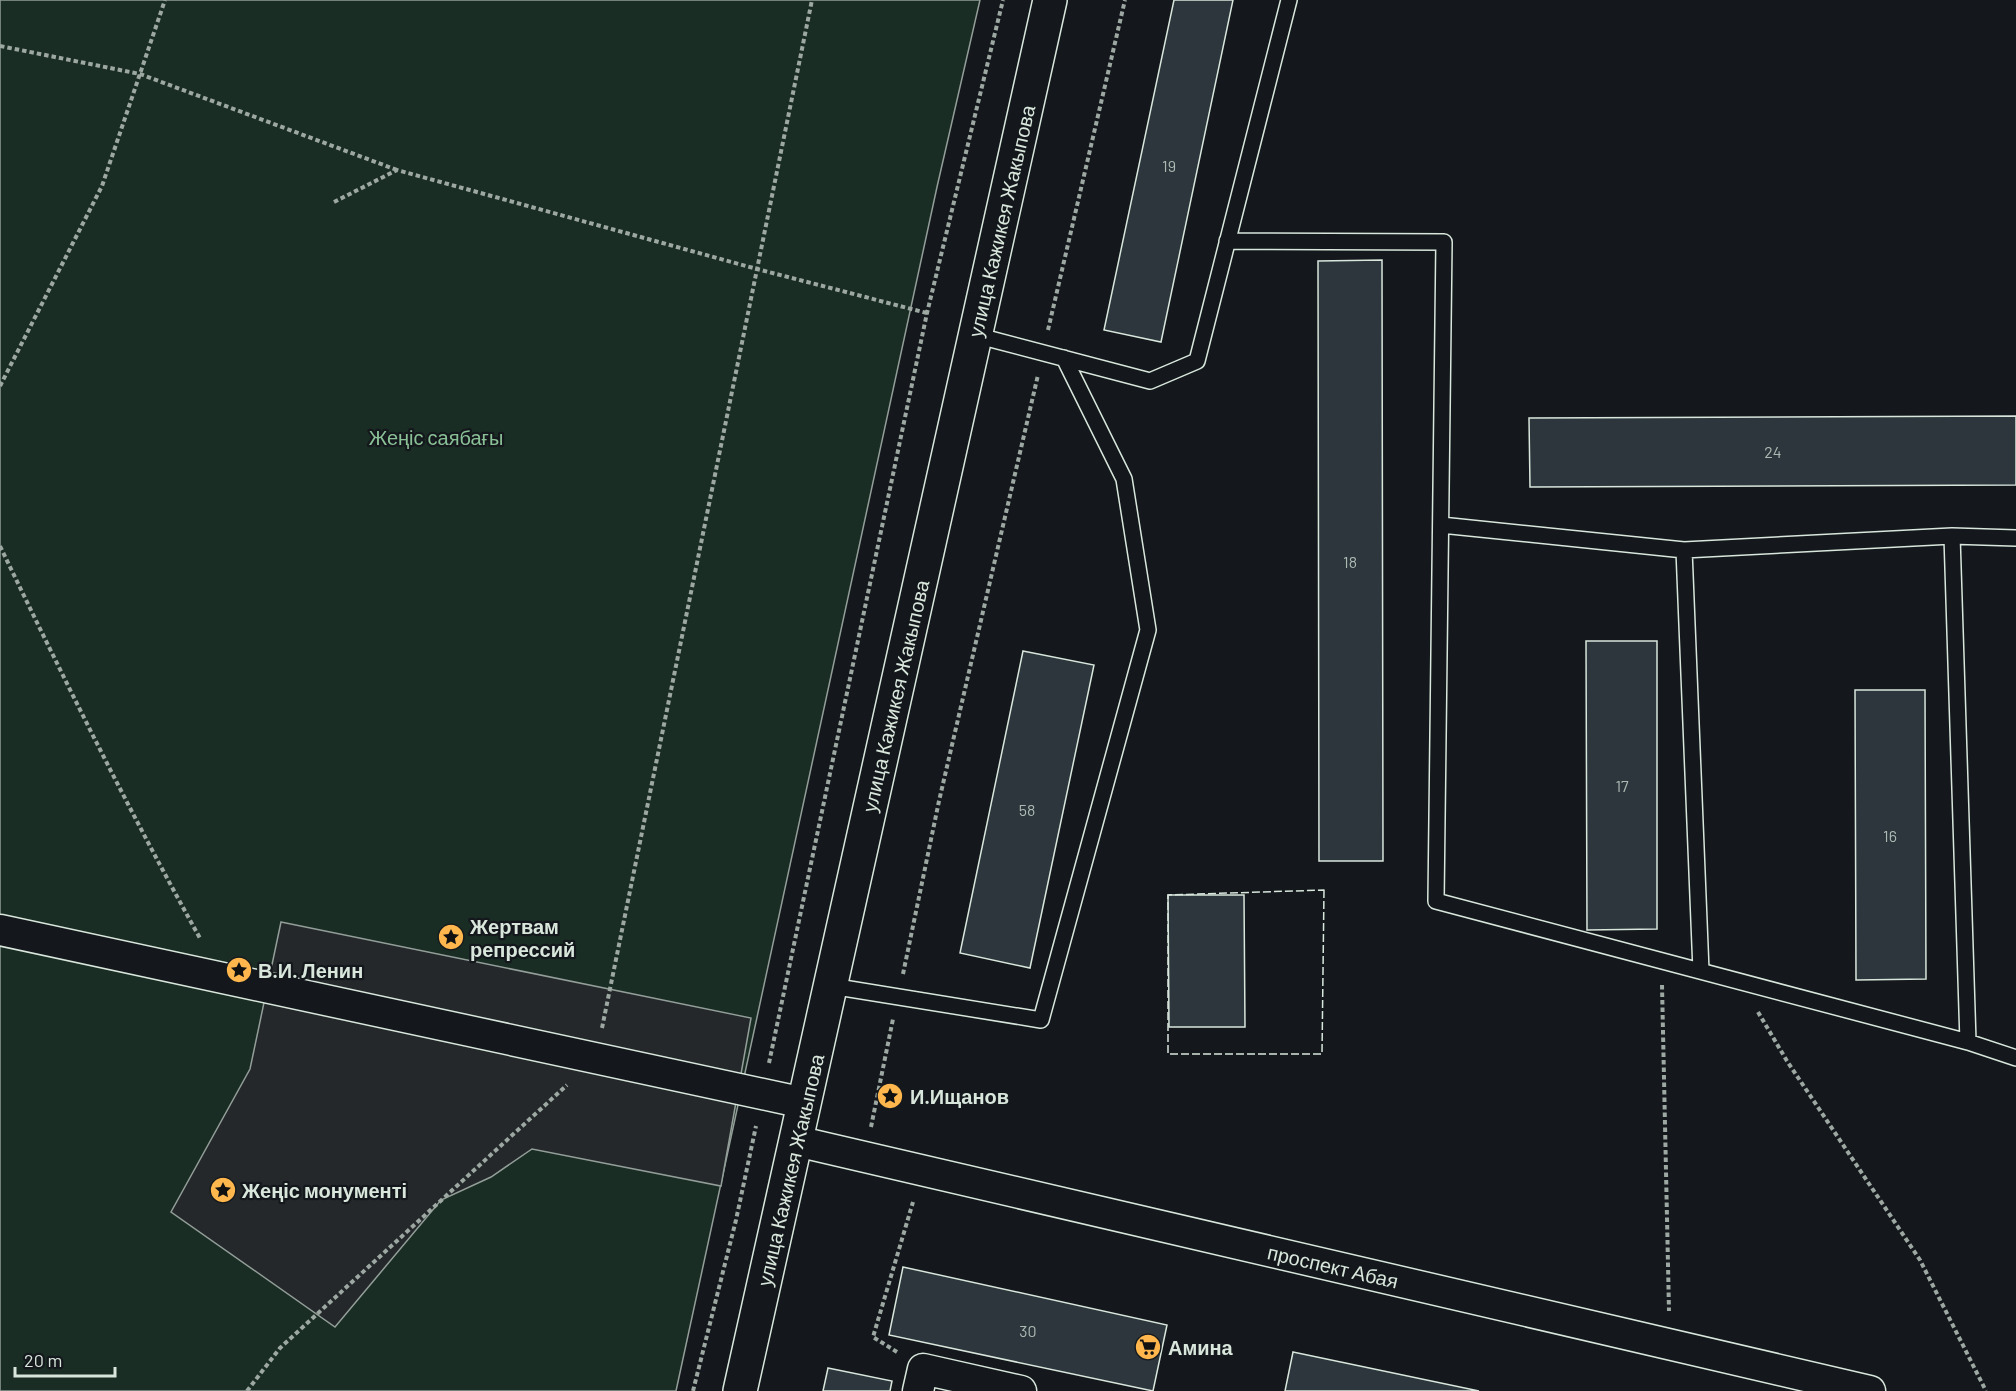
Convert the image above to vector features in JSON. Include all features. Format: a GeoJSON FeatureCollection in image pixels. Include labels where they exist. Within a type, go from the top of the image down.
{"type":"FeatureCollection","features":[{"type":"Feature","properties":{"kind":"main road","name":"улица Кажикея Жакыпова"},"geometry":{"type":"LineString","coordinates":[[740,1391],[1050,0]]}},
{"type":"Feature","properties":{"kind":"street"},"geometry":{"type":"LineString","coordinates":[[0,930],[804,1103]]}},
{"type":"Feature","properties":{"kind":"street","name":"проспект Абая"},"geometry":{"type":"LineString","coordinates":[[796,1141],[1870,1391]]}},
{"type":"Feature","properties":{"kind":"street"},"geometry":{"type":"LineString","coordinates":[[921,1380],[1021,1391]]}},
{"type":"Feature","properties":{"kind":"lane"},"geometry":{"type":"LineString","coordinates":[[975,334],[1150,381],[1197,361],[1289,0]]}},
{"type":"Feature","properties":{"kind":"lane"},"geometry":{"type":"LineString","coordinates":[[1227,241],[1444,242],[1436,901],[1968,1042],[2016,1058]]}},
{"type":"Feature","properties":{"kind":"lane"},"geometry":{"type":"LineString","coordinates":[[831,986],[1041,1020],[1148,630],[1124,479],[1064,358]]}},
{"type":"Feature","properties":{"kind":"lane"},"geometry":{"type":"LineString","coordinates":[[1441,525],[1684,550],[1952,536],[2016,538]]}},
{"type":"Feature","properties":{"kind":"lane"},"geometry":{"type":"LineString","coordinates":[[1952,536],[1968,1042]]}},
{"type":"Feature","properties":{"kind":"lane"},"geometry":{"type":"LineString","coordinates":[[1684,550],[1701,971]]}},
{"type":"Feature","properties":{"kind":"path"},"geometry":{"type":"LineString","coordinates":[[0,386],[102,186],[165,0]]}},
{"type":"Feature","properties":{"kind":"path"},"geometry":{"type":"LineString","coordinates":[[247,1391],[280,1348],[596,1058],[812,0]]}},
{"type":"Feature","properties":{"kind":"path"},"geometry":{"type":"LineString","coordinates":[[693,1391],[736,1220],[927,313],[1003,0]]}},
{"type":"Feature","properties":{"kind":"path"},"geometry":{"type":"LineString","coordinates":[[864,1157],[939,801],[1125,0]]}},
{"type":"Feature","properties":{"kind":"path"},"geometry":{"type":"LineString","coordinates":[[0,46],[140,74],[398,170],[757,269],[927,313]]}},
{"type":"Feature","properties":{"kind":"path"},"geometry":{"type":"LineString","coordinates":[[334,202],[398,170]]}},
{"type":"Feature","properties":{"kind":"path"},"geometry":{"type":"LineString","coordinates":[[0,546],[90,730],[158,862],[222,978]]}},
{"type":"Feature","properties":{"kind":"path"},"geometry":{"type":"LineString","coordinates":[[1662,961],[1670,1344]]}},
{"type":"Feature","properties":{"kind":"path"},"geometry":{"type":"LineString","coordinates":[[1740,981],[1787,1061],[1920,1260],[1986,1391]]}},
{"type":"Feature","properties":{"kind":"path"},"geometry":{"type":"LineString","coordinates":[[921,1380],[873,1337],[923,1170]]}},
{"type":"Feature","properties":{"kind":"green space","name":"Жеңіс саябағы"},"geometry":{"type":"Polygon","coordinates":[[[0,0],[980,0],[937,187],[676,1391],[0,1391],[0,0]]]}},
{"type":"Feature","properties":{"kind":"shaded area"},"geometry":{"type":"Polygon","coordinates":[[[281,922],[751,1018],[721,1186],[532,1149],[491,1177],[441,1200],[335,1327],[171,1212],[250,1069],[281,922]]]}},
{"type":"Feature","properties":{"kind":"building"},"geometry":{"type":"Polygon","coordinates":[[[1174,0],[1233,0],[1161,342],[1104,330],[1174,0]]]}},
{"type":"Feature","properties":{"kind":"building"},"geometry":{"type":"Polygon","coordinates":[[[1382,260],[1383,861],[1319,861],[1318,261],[1382,260]]]}},
{"type":"Feature","properties":{"kind":"building"},"geometry":{"type":"Polygon","coordinates":[[[2016,416],[2016,485],[1530,487],[1529,418],[2016,416]]]}},
{"type":"Feature","properties":{"kind":"building"},"geometry":{"type":"Polygon","coordinates":[[[1586,641],[1657,641],[1657,929],[1587,930],[1586,641]]]}},
{"type":"Feature","properties":{"kind":"building"},"geometry":{"type":"Polygon","coordinates":[[[1023,651],[1094,665],[1030,968],[960,953],[1023,651]]]}},
{"type":"Feature","properties":{"kind":"building"},"geometry":{"type":"Polygon","coordinates":[[[1855,690],[1925,690],[1926,979],[1856,980],[1855,690]]]}},
{"type":"Feature","properties":{"kind":"building"},"geometry":{"type":"Polygon","coordinates":[[[1168,895],[1244,895],[1245,1027],[1169,1027],[1168,895]]]}},
{"type":"Feature","properties":{"kind":"building"},"geometry":{"type":"Polygon","coordinates":[[[903,1267],[1167,1325],[1153,1391],[889,1335],[903,1267]]]}},
{"type":"Feature","properties":{"kind":"building"},"geometry":{"type":"Polygon","coordinates":[[[1293,1352],[1479,1391],[1285,1391],[1293,1352]]]}},
{"type":"Feature","properties":{"kind":"building"},"geometry":{"type":"Polygon","coordinates":[[[828,1368],[892,1381],[890,1391],[823,1391],[828,1368]]]}},
{"type":"Feature","properties":{"kind":"fence"},"geometry":{"type":"LineString","coordinates":[[1324,890],[1322,1054],[1168,1054],[1168,895],[1324,890]]}},
{"type":"Feature","properties":{"kind":"place","name":"Жертвам репрессий"},"geometry":{"type":"Point","coordinates":[451,937]}},
{"type":"Feature","properties":{"kind":"place","name":"В.И. Ленин"},"geometry":{"type":"Point","coordinates":[239,970]}},
{"type":"Feature","properties":{"kind":"place","name":"И.Ищанов"},"geometry":{"type":"Point","coordinates":[890,1096]}},
{"type":"Feature","properties":{"kind":"place","name":"Жеңіс монументі"},"geometry":{"type":"Point","coordinates":[223,1190]}},
{"type":"Feature","properties":{"kind":"place","name":"Амина"},"geometry":{"type":"Point","coordinates":[1148,1347]}}]}
